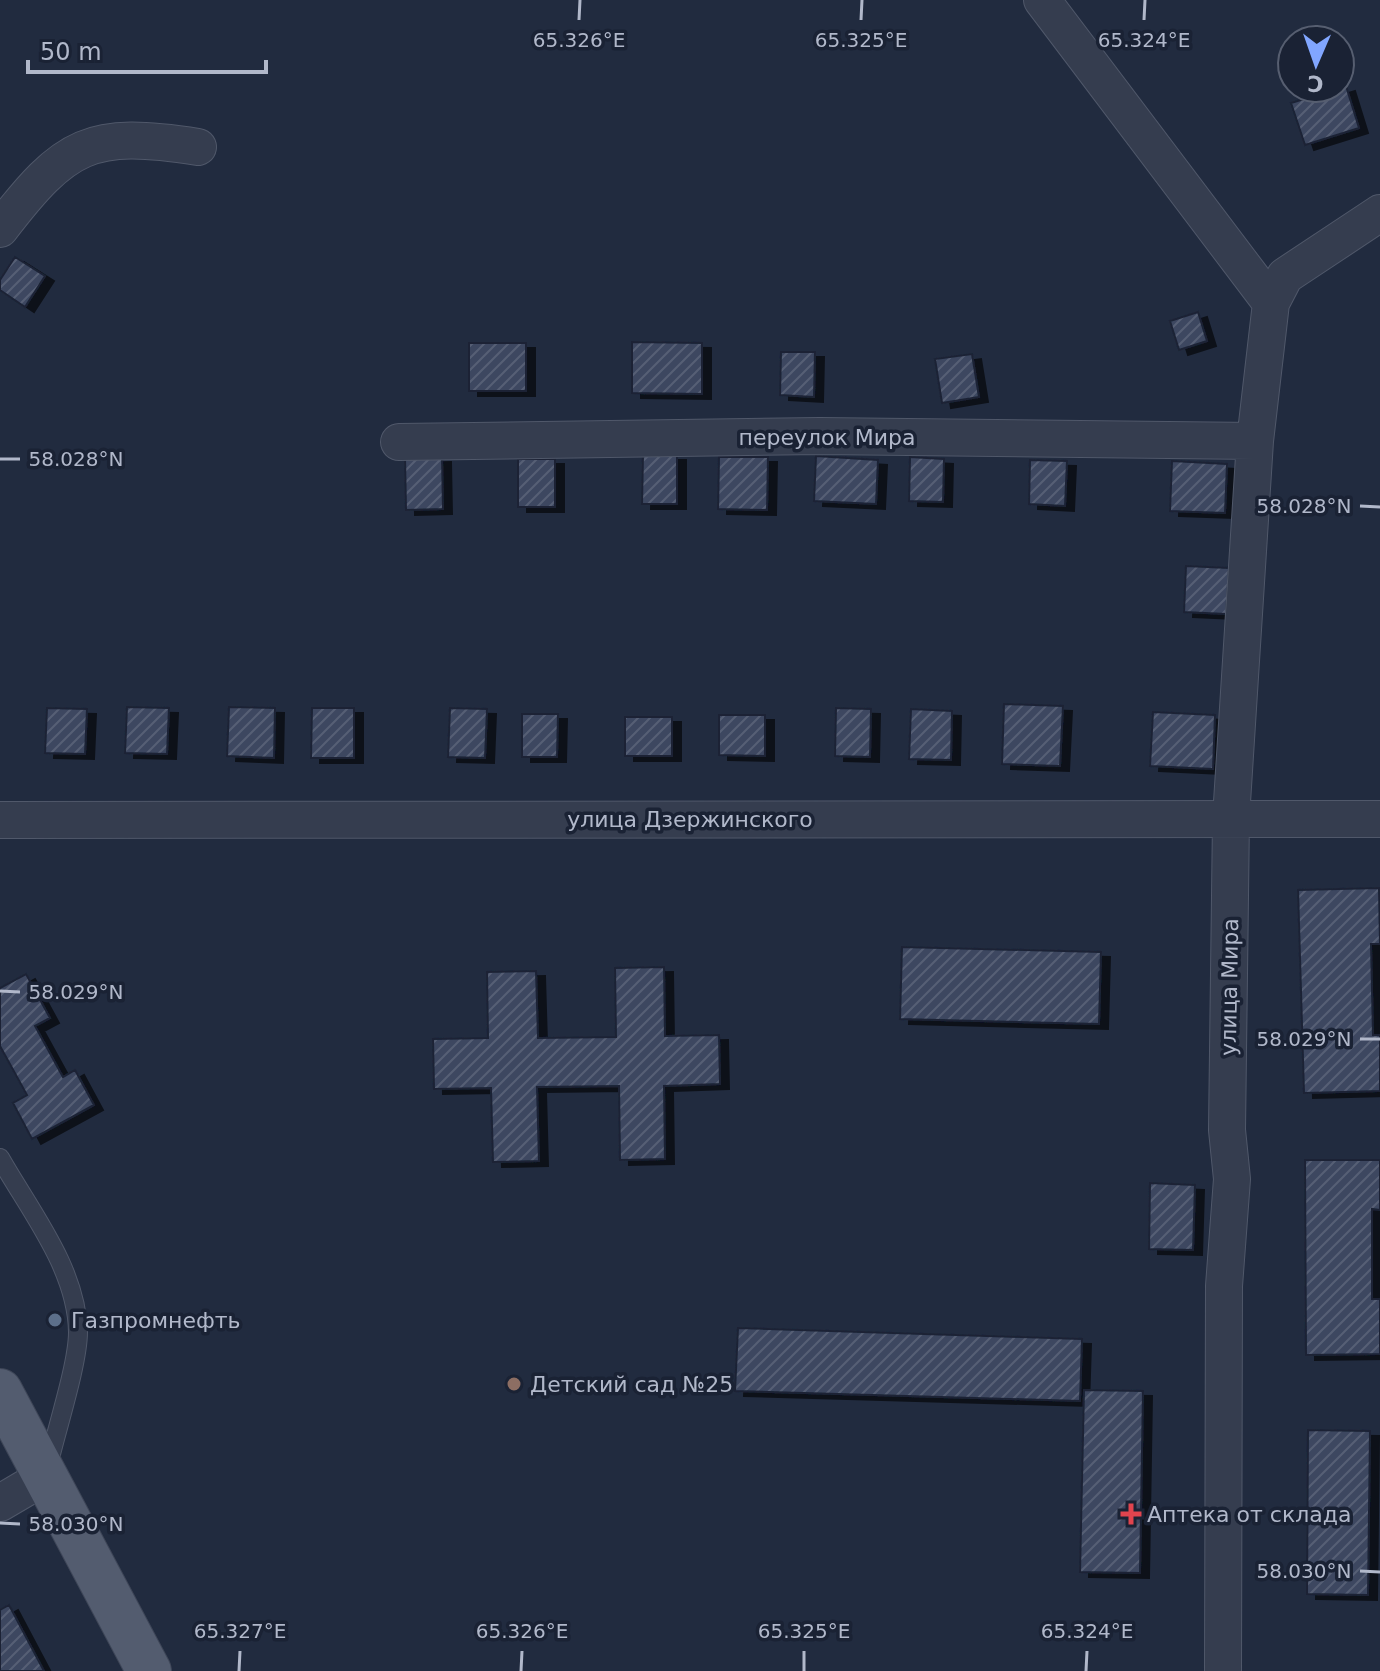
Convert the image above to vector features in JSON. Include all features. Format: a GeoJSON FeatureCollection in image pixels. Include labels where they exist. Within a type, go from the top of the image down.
{"type":"FeatureCollection","features":[{"type":"Feature","properties":{"kind":"main road"},"geometry":{"type":"LineString","coordinates":[[0,1391],[149,1671]]}},
{"type":"Feature","properties":{"kind":"street"},"geometry":{"type":"LineString","coordinates":[[1042,0],[1271,303],[1285,276],[1380,213]]}},
{"type":"Feature","properties":{"kind":"street"},"geometry":{"type":"LineString","coordinates":[[0,229],[37,180],[67,157],[100,143],[141,138],[198,147]]}},
{"type":"Feature","properties":{"kind":"street","name":"улица Мира"},"geometry":{"type":"LineString","coordinates":[[1223,1671],[1224,1286],[1232,1179],[1227,1130],[1231,818],[1255,441],[1271,303]]}},
{"type":"Feature","properties":{"kind":"street","name":"переулок Мира"},"geometry":{"type":"LineString","coordinates":[[399,442],[820,436],[1255,441]]}},
{"type":"Feature","properties":{"kind":"street","name":"улица Дзержинского"},"geometry":{"type":"LineString","coordinates":[[0,820],[1380,819]]}},
{"type":"Feature","properties":{"kind":"street"},"geometry":{"type":"LineString","coordinates":[[0,1503],[46,1476]]}},
{"type":"Feature","properties":{"kind":"lane"},"geometry":{"type":"LineString","coordinates":[[0,1158],[62,1267],[75,1301],[78,1335],[46,1476]]}},
{"type":"Feature","properties":{"kind":"building"},"geometry":{"type":"Polygon","coordinates":[[[1291,104],[1352,104],[1359,128],[1305,145],[1291,104]]]}},
{"type":"Feature","properties":{"kind":"building"},"geometry":{"type":"Polygon","coordinates":[[[15,257],[45,276],[25,307],[0,290],[0,280],[15,257]]]}},
{"type":"Feature","properties":{"kind":"building"},"geometry":{"type":"Polygon","coordinates":[[[1198,312],[1207,341],[1179,350],[1170,321],[1198,312]]]}},
{"type":"Feature","properties":{"kind":"building"},"geometry":{"type":"Polygon","coordinates":[[[632,342],[702,343],[702,394],[632,393],[632,342]]]}},
{"type":"Feature","properties":{"kind":"building"},"geometry":{"type":"Polygon","coordinates":[[[469,343],[526,343],[526,391],[469,391],[469,343]]]}},
{"type":"Feature","properties":{"kind":"building"},"geometry":{"type":"Polygon","coordinates":[[[781,352],[815,352],[814,397],[780,395],[781,352]]]}},
{"type":"Feature","properties":{"kind":"building"},"geometry":{"type":"Polygon","coordinates":[[[972,354],[979,397],[942,403],[935,359],[972,354]]]}},
{"type":"Feature","properties":{"kind":"building"},"geometry":{"type":"Polygon","coordinates":[[[643,455],[677,455],[677,504],[642,504],[643,455]]]}},
{"type":"Feature","properties":{"kind":"building"},"geometry":{"type":"Polygon","coordinates":[[[816,456],[878,460],[876,504],[814,501],[816,456]]]}},
{"type":"Feature","properties":{"kind":"building"},"geometry":{"type":"Polygon","coordinates":[[[442,457],[443,509],[406,510],[405,458],[442,457]]]}},
{"type":"Feature","properties":{"kind":"building"},"geometry":{"type":"Polygon","coordinates":[[[719,457],[768,457],[767,510],[718,509],[719,457]]]}},
{"type":"Feature","properties":{"kind":"building"},"geometry":{"type":"Polygon","coordinates":[[[910,457],[944,459],[943,502],[909,501],[910,457]]]}},
{"type":"Feature","properties":{"kind":"building"},"geometry":{"type":"Polygon","coordinates":[[[518,459],[555,459],[555,507],[518,507],[518,459]]]}},
{"type":"Feature","properties":{"kind":"building"},"geometry":{"type":"Polygon","coordinates":[[[1030,460],[1067,461],[1065,506],[1029,504],[1030,460]]]}},
{"type":"Feature","properties":{"kind":"building"},"geometry":{"type":"Polygon","coordinates":[[[1172,461],[1227,464],[1225,513],[1170,511],[1172,461]]]}},
{"type":"Feature","properties":{"kind":"building"},"geometry":{"type":"Polygon","coordinates":[[[1186,566],[1229,568],[1226,614],[1184,612],[1186,566]]]}},
{"type":"Feature","properties":{"kind":"building"},"geometry":{"type":"Polygon","coordinates":[[[1004,704],[1063,706],[1060,766],[1002,764],[1004,704]]]}},
{"type":"Feature","properties":{"kind":"building"},"geometry":{"type":"Polygon","coordinates":[[[127,707],[169,708],[167,754],[125,753],[127,707]]]}},
{"type":"Feature","properties":{"kind":"building"},"geometry":{"type":"Polygon","coordinates":[[[229,707],[275,708],[274,758],[227,756],[229,707]]]}},
{"type":"Feature","properties":{"kind":"building"},"geometry":{"type":"Polygon","coordinates":[[[47,708],[87,709],[85,754],[45,753],[47,708]]]}},
{"type":"Feature","properties":{"kind":"building"},"geometry":{"type":"Polygon","coordinates":[[[312,708],[354,708],[354,758],[311,758],[312,708]]]}},
{"type":"Feature","properties":{"kind":"building"},"geometry":{"type":"Polygon","coordinates":[[[450,708],[487,709],[485,758],[448,757],[450,708]]]}},
{"type":"Feature","properties":{"kind":"building"},"geometry":{"type":"Polygon","coordinates":[[[836,708],[871,709],[870,757],[835,756],[836,708]]]}},
{"type":"Feature","properties":{"kind":"building"},"geometry":{"type":"Polygon","coordinates":[[[911,709],[952,711],[951,760],[909,759],[911,709]]]}},
{"type":"Feature","properties":{"kind":"building"},"geometry":{"type":"Polygon","coordinates":[[[1153,712],[1215,715],[1213,769],[1150,766],[1153,712]]]}},
{"type":"Feature","properties":{"kind":"building"},"geometry":{"type":"Polygon","coordinates":[[[522,714],[558,714],[557,757],[522,757],[522,714]]]}},
{"type":"Feature","properties":{"kind":"building"},"geometry":{"type":"Polygon","coordinates":[[[719,715],[765,715],[765,756],[719,755],[719,715]]]}},
{"type":"Feature","properties":{"kind":"building"},"geometry":{"type":"Polygon","coordinates":[[[625,717],[672,717],[672,756],[625,756],[625,717]]]}},
{"type":"Feature","properties":{"kind":"building"},"geometry":{"type":"Polygon","coordinates":[[[1379,888],[1380,944],[1371,944],[1373,1035],[1380,1035],[1380,1091],[1304,1093],[1298,890],[1379,888]]]}},
{"type":"Feature","properties":{"kind":"building"},"geometry":{"type":"Polygon","coordinates":[[[902,947],[1101,952],[1099,1024],[900,1019],[902,947]]]}},
{"type":"Feature","properties":{"kind":"building"},"geometry":{"type":"Polygon","coordinates":[[[664,967],[665,1036],[719,1035],[720,1084],[664,1086],[665,1159],[620,1160],[619,1086],[537,1087],[539,1161],[493,1162],[491,1088],[434,1089],[433,1039],[488,1038],[487,972],[536,971],[538,1038],[616,1037],[615,968],[664,967]]]}},
{"type":"Feature","properties":{"kind":"building"},"geometry":{"type":"Polygon","coordinates":[[[26,974],[50,1018],[35,1026],[63,1077],[75,1070],[94,1105],[32,1139],[13,1103],[27,1095],[0,1046],[0,988],[26,974]]]}},
{"type":"Feature","properties":{"kind":"building"},"geometry":{"type":"Polygon","coordinates":[[[1305,1160],[1380,1160],[1380,1210],[1372,1209],[1372,1299],[1380,1299],[1380,1354],[1306,1355],[1305,1160]]]}},
{"type":"Feature","properties":{"kind":"building"},"geometry":{"type":"Polygon","coordinates":[[[1150,1183],[1195,1185],[1193,1250],[1149,1249],[1150,1183]]]}},
{"type":"Feature","properties":{"kind":"building"},"geometry":{"type":"Polygon","coordinates":[[[738,1328],[1082,1339],[1080,1401],[735,1391],[738,1328]]]}},
{"type":"Feature","properties":{"kind":"building"},"geometry":{"type":"Polygon","coordinates":[[[1084,1390],[1143,1391],[1140,1573],[1080,1572],[1084,1390]]]}},
{"type":"Feature","properties":{"kind":"building"},"geometry":{"type":"Polygon","coordinates":[[[1308,1430],[1370,1431],[1368,1595],[1307,1594],[1308,1430]]]}},
{"type":"Feature","properties":{"kind":"building"},"geometry":{"type":"Polygon","coordinates":[[[9,1605],[44,1671],[0,1671],[0,1610],[9,1605]]]}},
{"type":"Feature","properties":{"kind":"place","name":"Газпромнефть"},"geometry":{"type":"Point","coordinates":[55,1320]}},
{"type":"Feature","properties":{"kind":"place","name":"Детский сад №25"},"geometry":{"type":"Point","coordinates":[514,1384]}},
{"type":"Feature","properties":{"kind":"place","name":"Аптека от склада"},"geometry":{"type":"Point","coordinates":[1131,1514]}}]}
